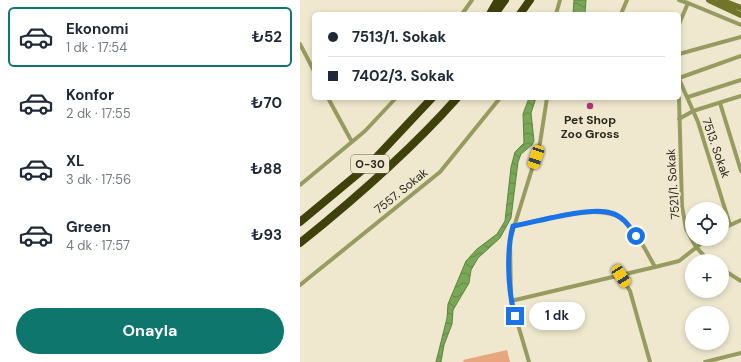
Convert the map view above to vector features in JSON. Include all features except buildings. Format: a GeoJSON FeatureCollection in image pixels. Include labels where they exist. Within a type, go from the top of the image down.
{"type":"FeatureCollection","features":[{"type":"Feature","properties":{"kind":"highway"},"geometry":{"type":"LineString","coordinates":[[491,12],[498,0]]}},
{"type":"Feature","properties":{"kind":"highway"},"geometry":{"type":"LineString","coordinates":[[496,12],[505,0]]}},
{"type":"Feature","properties":{"kind":"highway"},"geometry":{"type":"LineString","coordinates":[[516,12],[523,0]]}},
{"type":"Feature","properties":{"kind":"highway"},"geometry":{"type":"LineString","coordinates":[[521,12],[530,0]]}},
{"type":"Feature","properties":{"kind":"highway","name":"O-30"},"geometry":{"type":"LineString","coordinates":[[300,222],[371,163],[430,100]]}},
{"type":"Feature","properties":{"kind":"highway","name":"O-30"},"geometry":{"type":"LineString","coordinates":[[300,243],[365,191],[400,159],[455,100]]}},
{"type":"Feature","properties":{"kind":"main road"},"geometry":{"type":"LineString","coordinates":[[709,0],[741,14]]}},
{"type":"Feature","properties":{"kind":"main road"},"geometry":{"type":"LineString","coordinates":[[720,0],[741,8]]}},
{"type":"Feature","properties":{"kind":"street"},"geometry":{"type":"LineString","coordinates":[[463,12],[472,0]]}},
{"type":"Feature","properties":{"kind":"street"},"geometry":{"type":"LineString","coordinates":[[557,12],[560,0]]}},
{"type":"Feature","properties":{"kind":"street"},"geometry":{"type":"LineString","coordinates":[[622,12],[627,0]]}},
{"type":"Feature","properties":{"kind":"street"},"geometry":{"type":"LineString","coordinates":[[679,0],[741,25]]}},
{"type":"Feature","properties":{"kind":"street"},"geometry":{"type":"LineString","coordinates":[[681,19],[688,3]]}},
{"type":"Feature","properties":{"kind":"street"},"geometry":{"type":"LineString","coordinates":[[681,53],[741,37]]}},
{"type":"Feature","properties":{"kind":"street"},"geometry":{"type":"LineString","coordinates":[[300,44],[312,67]]}},
{"type":"Feature","properties":{"kind":"street"},"geometry":{"type":"LineString","coordinates":[[681,77],[741,56]]}},
{"type":"Feature","properties":{"kind":"street"},"geometry":{"type":"LineString","coordinates":[[688,97],[741,80]]}},
{"type":"Feature","properties":{"kind":"street","name":"7513. Sokak"},"geometry":{"type":"LineString","coordinates":[[681,82],[693,111],[730,224]]}},
{"type":"Feature","properties":{"kind":"street"},"geometry":{"type":"LineString","coordinates":[[680,119],[693,111],[741,96]]}},
{"type":"Feature","properties":{"kind":"street"},"geometry":{"type":"LineString","coordinates":[[329,100],[352,142]]}},
{"type":"Feature","properties":{"kind":"street"},"geometry":{"type":"LineString","coordinates":[[300,184],[365,132],[394,100]]}},
{"type":"Feature","properties":{"kind":"street","name":"7557. Sokak"},"geometry":{"type":"LineString","coordinates":[[300,284],[440,172],[498,100]]}},
{"type":"Feature","properties":{"kind":"street"},"geometry":{"type":"LineString","coordinates":[[529,362],[511,301],[510,240],[513,226],[540,143],[547,100]]}},
{"type":"Feature","properties":{"kind":"street","name":"7521/1. Sokak"},"geometry":{"type":"LineString","coordinates":[[679,100],[682,206],[686,229],[696,247],[702,254]]}},
{"type":"Feature","properties":{"kind":"street"},"geometry":{"type":"LineString","coordinates":[[720,103],[741,171]]}},
{"type":"Feature","properties":{"kind":"street"},"geometry":{"type":"LineString","coordinates":[[513,226],[582,213],[611,213],[627,224],[654,267]]}},
{"type":"Feature","properties":{"kind":"street"},"geometry":{"type":"LineString","coordinates":[[730,224],[741,220]]}},
{"type":"Feature","properties":{"kind":"street"},"geometry":{"type":"LineString","coordinates":[[511,301],[679,261],[696,247]]}},
{"type":"Feature","properties":{"kind":"street"},"geometry":{"type":"LineString","coordinates":[[729,273],[741,280]]}},
{"type":"Feature","properties":{"kind":"street"},"geometry":{"type":"LineString","coordinates":[[621,276],[630,291],[650,362]]}},
{"type":"Feature","properties":{"kind":"street"},"geometry":{"type":"LineString","coordinates":[[705,362],[741,353]]}},
{"type":"Feature","properties":{"kind":"shaded area"},"geometry":{"type":"Polygon","coordinates":[[[507,350],[510,362],[464,362],[463,360],[507,350]]]}},
{"type":"Feature","properties":{"kind":"water"},"geometry":{"type":"Polygon","coordinates":[[[574,0],[586,0],[585,12],[573,12],[574,0]]]}},
{"type":"Feature","properties":{"kind":"water"},"geometry":{"type":"Polygon","coordinates":[[[528,100],[535,100],[531,113],[534,141],[532,145],[521,154],[518,162],[511,218],[500,238],[478,258],[471,270],[469,283],[453,310],[452,324],[444,345],[441,362],[436,362],[447,318],[448,304],[466,261],[477,249],[497,234],[505,221],[511,167],[515,152],[524,143],[523,114],[528,100]]]}},
{"type":"Feature","properties":{"kind":"place","name":"Pet Shop Zoo Gross"},"geometry":{"type":"Point","coordinates":[590,106]}},
{"type":"Feature","properties":{"kind":"route"},"geometry":{"type":"LineString","coordinates":[[515,316],[511,301],[510,240],[513,226],[582,213],[606,212],[615,214],[621,218],[636,236]]}}]}
